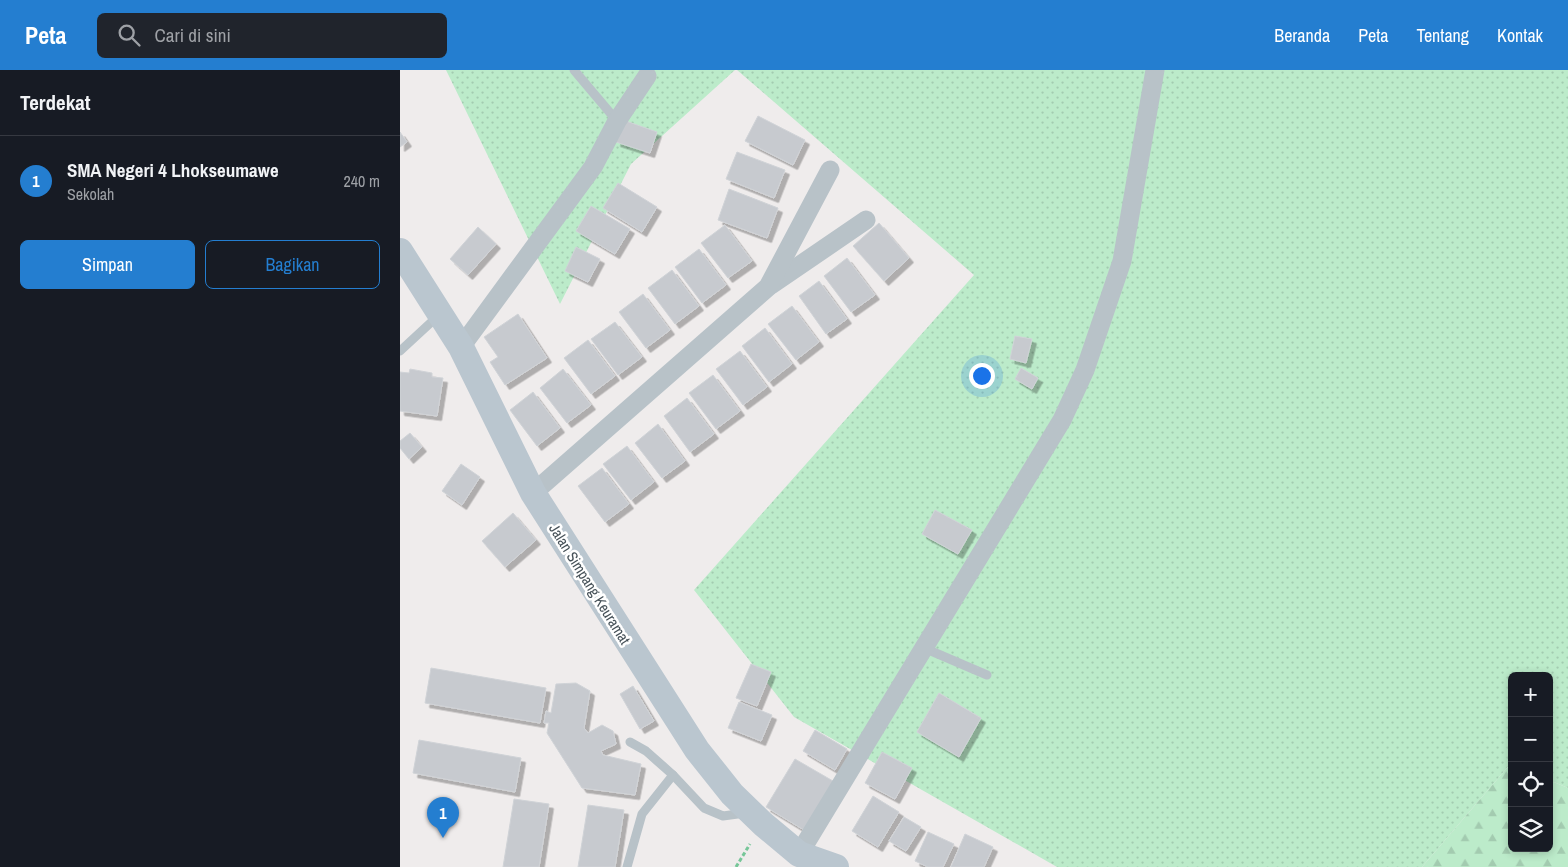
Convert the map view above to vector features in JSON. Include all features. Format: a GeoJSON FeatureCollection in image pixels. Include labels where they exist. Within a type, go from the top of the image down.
{"type":"FeatureCollection","features":[{"type":"Feature","properties":{"kind":"main road","name":"Jalan Simpang Keuramat"},"geometry":{"type":"LineString","coordinates":[[400,252],[461,347],[533,494],[697,750],[732,794],[756,818],[799,854],[836,867]]}},
{"type":"Feature","properties":{"kind":"street"},"geometry":{"type":"LineString","coordinates":[[799,854],[1062,420],[1085,370],[1122,261],[1155,70]]}},
{"type":"Feature","properties":{"kind":"street"},"geometry":{"type":"LineString","coordinates":[[461,347],[593,168],[617,121],[647,76]]}},
{"type":"Feature","properties":{"kind":"street"},"geometry":{"type":"LineString","coordinates":[[768,287],[830,170]]}},
{"type":"Feature","properties":{"kind":"street"},"geometry":{"type":"LineString","coordinates":[[533,494],[768,287],[866,220]]}},
{"type":"Feature","properties":{"kind":"lane"},"geometry":{"type":"LineString","coordinates":[[574,70],[617,121]]}},
{"type":"Feature","properties":{"kind":"lane"},"geometry":{"type":"LineString","coordinates":[[400,351],[441,314]]}},
{"type":"Feature","properties":{"kind":"lane"},"geometry":{"type":"LineString","coordinates":[[924,648],[987,675]]}},
{"type":"Feature","properties":{"kind":"lane"},"geometry":{"type":"LineString","coordinates":[[630,742],[646,751],[674,775],[704,808],[723,816],[756,818]]}},
{"type":"Feature","properties":{"kind":"lane"},"geometry":{"type":"LineString","coordinates":[[627,867],[642,814],[674,775]]}},
{"type":"Feature","properties":{"kind":"path"},"geometry":{"type":"LineString","coordinates":[[736,867],[756,818]]}},
{"type":"Feature","properties":{"kind":"green space"},"geometry":{"type":"Polygon","coordinates":[[[446,70],[735,70],[631,164],[560,304],[446,70]]]}},
{"type":"Feature","properties":{"kind":"green space"},"geometry":{"type":"Polygon","coordinates":[[[737,70],[1568,70],[1568,788],[1553,782],[1553,672],[1508,672],[1508,767],[1422,867],[1057,867],[794,717],[694,590],[974,275],[737,70]]]}},
{"type":"Feature","properties":{"kind":"green space"},"geometry":{"type":"Polygon","coordinates":[[[1508,767],[1508,852],[1553,852],[1553,782],[1568,788],[1568,867],[1422,867],[1508,767]]]}},
{"type":"Feature","properties":{"kind":"building"},"geometry":{"type":"Polygon","coordinates":[[[758,116],[805,140],[793,165],[745,141],[758,116]]]}},
{"type":"Feature","properties":{"kind":"building"},"geometry":{"type":"Polygon","coordinates":[[[623,120],[657,132],[650,153],[616,142],[623,120]]]}},
{"type":"Feature","properties":{"kind":"building"},"geometry":{"type":"Polygon","coordinates":[[[400,132],[407,142],[400,147],[400,132]]]}},
{"type":"Feature","properties":{"kind":"building"},"geometry":{"type":"Polygon","coordinates":[[[737,152],[785,170],[774,198],[726,179],[737,152]]]}},
{"type":"Feature","properties":{"kind":"building"},"geometry":{"type":"Polygon","coordinates":[[[618,183],[657,207],[642,232],[603,208],[618,183]]]}},
{"type":"Feature","properties":{"kind":"building"},"geometry":{"type":"Polygon","coordinates":[[[729,189],[778,208],[767,238],[718,220],[729,189]]]}},
{"type":"Feature","properties":{"kind":"building"},"geometry":{"type":"Polygon","coordinates":[[[591,206],[630,229],[615,254],[576,231],[591,206]]]}},
{"type":"Feature","properties":{"kind":"building"},"geometry":{"type":"Polygon","coordinates":[[[879,223],[909,258],[884,281],[853,246],[879,223]]]}},
{"type":"Feature","properties":{"kind":"building"},"geometry":{"type":"Polygon","coordinates":[[[725,225],[752,261],[728,278],[701,243],[725,225]]]}},
{"type":"Feature","properties":{"kind":"building"},"geometry":{"type":"Polygon","coordinates":[[[478,227],[496,244],[468,275],[450,259],[478,227]]]}},
{"type":"Feature","properties":{"kind":"building"},"geometry":{"type":"Polygon","coordinates":[[[576,247],[600,259],[588,282],[565,271],[576,247]]]}},
{"type":"Feature","properties":{"kind":"building"},"geometry":{"type":"Polygon","coordinates":[[[699,249],[726,285],[702,303],[675,267],[699,249]]]}},
{"type":"Feature","properties":{"kind":"building"},"geometry":{"type":"Polygon","coordinates":[[[847,258],[875,295],[851,312],[824,276],[847,258]]]}},
{"type":"Feature","properties":{"kind":"building"},"geometry":{"type":"Polygon","coordinates":[[[672,270],[699,306],[675,324],[648,288],[672,270]]]}},
{"type":"Feature","properties":{"kind":"building"},"geometry":{"type":"Polygon","coordinates":[[[819,281],[847,319],[826,334],[799,296],[819,281]]]}},
{"type":"Feature","properties":{"kind":"building"},"geometry":{"type":"Polygon","coordinates":[[[643,294],[670,330],[646,348],[619,312],[643,294]]]}},
{"type":"Feature","properties":{"kind":"building"},"geometry":{"type":"Polygon","coordinates":[[[792,306],[819,342],[796,360],[768,324],[792,306]]]}},
{"type":"Feature","properties":{"kind":"building"},"geometry":{"type":"Polygon","coordinates":[[[518,314],[547,358],[505,385],[490,362],[498,357],[484,337],[518,314]]]}},
{"type":"Feature","properties":{"kind":"building"},"geometry":{"type":"Polygon","coordinates":[[[615,322],[642,357],[618,375],[591,339],[615,322]]]}},
{"type":"Feature","properties":{"kind":"building"},"geometry":{"type":"Polygon","coordinates":[[[765,328],[792,364],[769,382],[742,346],[765,328]]]}},
{"type":"Feature","properties":{"kind":"building"},"geometry":{"type":"Polygon","coordinates":[[[1015,336],[1032,339],[1026,363],[1010,359],[1015,336]]]}},
{"type":"Feature","properties":{"kind":"building"},"geometry":{"type":"Polygon","coordinates":[[[588,340],[615,376],[591,394],[564,358],[588,340]]]}},
{"type":"Feature","properties":{"kind":"building"},"geometry":{"type":"Polygon","coordinates":[[[740,351],[767,387],[743,405],[716,369],[740,351]]]}},
{"type":"Feature","properties":{"kind":"building"},"geometry":{"type":"Polygon","coordinates":[[[1021,368],[1038,378],[1032,389],[1015,379],[1021,368]]]}},
{"type":"Feature","properties":{"kind":"building"},"geometry":{"type":"Polygon","coordinates":[[[410,369],[432,373],[432,377],[443,378],[437,416],[400,411],[400,372],[409,373],[410,369]]]}},
{"type":"Feature","properties":{"kind":"building"},"geometry":{"type":"Polygon","coordinates":[[[563,369],[591,405],[567,423],[540,388],[563,369]]]}},
{"type":"Feature","properties":{"kind":"building"},"geometry":{"type":"Polygon","coordinates":[[[713,375],[740,411],[716,429],[689,393],[713,375]]]}},
{"type":"Feature","properties":{"kind":"building"},"geometry":{"type":"Polygon","coordinates":[[[533,392],[560,428],[537,446],[510,410],[533,392]]]}},
{"type":"Feature","properties":{"kind":"building"},"geometry":{"type":"Polygon","coordinates":[[[687,398],[714,434],[690,452],[664,416],[687,398]]]}},
{"type":"Feature","properties":{"kind":"building"},"geometry":{"type":"Polygon","coordinates":[[[658,424],[685,461],[662,478],[635,443],[658,424]]]}},
{"type":"Feature","properties":{"kind":"building"},"geometry":{"type":"Polygon","coordinates":[[[410,433],[422,447],[409,459],[400,448],[400,441],[410,433]]]}},
{"type":"Feature","properties":{"kind":"building"},"geometry":{"type":"Polygon","coordinates":[[[627,446],[654,482],[631,500],[603,464],[627,446]]]}},
{"type":"Feature","properties":{"kind":"building"},"geometry":{"type":"Polygon","coordinates":[[[461,464],[480,477],[462,505],[442,491],[461,464]]]}},
{"type":"Feature","properties":{"kind":"building"},"geometry":{"type":"Polygon","coordinates":[[[602,468],[629,504],[605,522],[578,486],[602,468]]]}},
{"type":"Feature","properties":{"kind":"building"},"geometry":{"type":"Polygon","coordinates":[[[935,510],[972,530],[958,554],[922,534],[935,510]]]}},
{"type":"Feature","properties":{"kind":"building"},"geometry":{"type":"Polygon","coordinates":[[[513,513],[536,540],[505,567],[482,541],[513,513]]]}},
{"type":"Feature","properties":{"kind":"building"},"geometry":{"type":"Polygon","coordinates":[[[751,664],[771,672],[757,706],[736,698],[751,664]]]}},
{"type":"Feature","properties":{"kind":"building"},"geometry":{"type":"Polygon","coordinates":[[[431,668],[546,688],[540,723],[425,703],[431,668]]]}},
{"type":"Feature","properties":{"kind":"building"},"geometry":{"type":"Polygon","coordinates":[[[576,683],[590,691],[584,728],[588,733],[602,725],[613,731],[616,744],[601,751],[603,755],[641,764],[635,795],[582,788],[547,733],[549,723],[544,723],[546,711],[551,713],[556,684],[576,683]]]}},
{"type":"Feature","properties":{"kind":"building"},"geometry":{"type":"Polygon","coordinates":[[[633,686],[654,721],[640,729],[620,694],[633,686]]]}},
{"type":"Feature","properties":{"kind":"building"},"geometry":{"type":"Polygon","coordinates":[[[939,693],[981,718],[959,757],[917,732],[939,693]]]}},
{"type":"Feature","properties":{"kind":"building"},"geometry":{"type":"Polygon","coordinates":[[[739,702],[772,715],[761,741],[728,728],[739,702]]]}},
{"type":"Feature","properties":{"kind":"building"},"geometry":{"type":"Polygon","coordinates":[[[815,730],[847,749],[835,770],[803,751],[815,730]]]}},
{"type":"Feature","properties":{"kind":"building"},"geometry":{"type":"Polygon","coordinates":[[[419,740],[521,758],[515,792],[413,773],[419,740]]]}},
{"type":"Feature","properties":{"kind":"building"},"geometry":{"type":"Polygon","coordinates":[[[882,752],[912,768],[895,799],[865,783],[882,752]]]}},
{"type":"Feature","properties":{"kind":"building"},"geometry":{"type":"Polygon","coordinates":[[[795,759],[833,781],[804,830],[766,807],[795,759]]]}},
{"type":"Feature","properties":{"kind":"building"},"geometry":{"type":"Polygon","coordinates":[[[873,796],[899,812],[878,847],[852,831],[873,796]]]}},
{"type":"Feature","properties":{"kind":"building"},"geometry":{"type":"Polygon","coordinates":[[[514,799],[549,804],[539,867],[503,867],[514,799]]]}},
{"type":"Feature","properties":{"kind":"building"},"geometry":{"type":"Polygon","coordinates":[[[588,805],[624,810],[615,867],[578,867],[588,805]]]}},
{"type":"Feature","properties":{"kind":"building"},"geometry":{"type":"Polygon","coordinates":[[[904,817],[921,827],[906,851],[889,841],[904,817]]]}},
{"type":"Feature","properties":{"kind":"building"},"geometry":{"type":"Polygon","coordinates":[[[928,832],[954,844],[943,867],[928,867],[915,861],[928,832]]]}},
{"type":"Feature","properties":{"kind":"building"},"geometry":{"type":"Polygon","coordinates":[[[965,834],[993,847],[984,867],[951,867],[965,834]]]}},
{"type":"Feature","properties":{"kind":"place","name":"SMA Negeri 4 Lhokseumawe"},"geometry":{"type":"Point","coordinates":[443,838]}}]}
